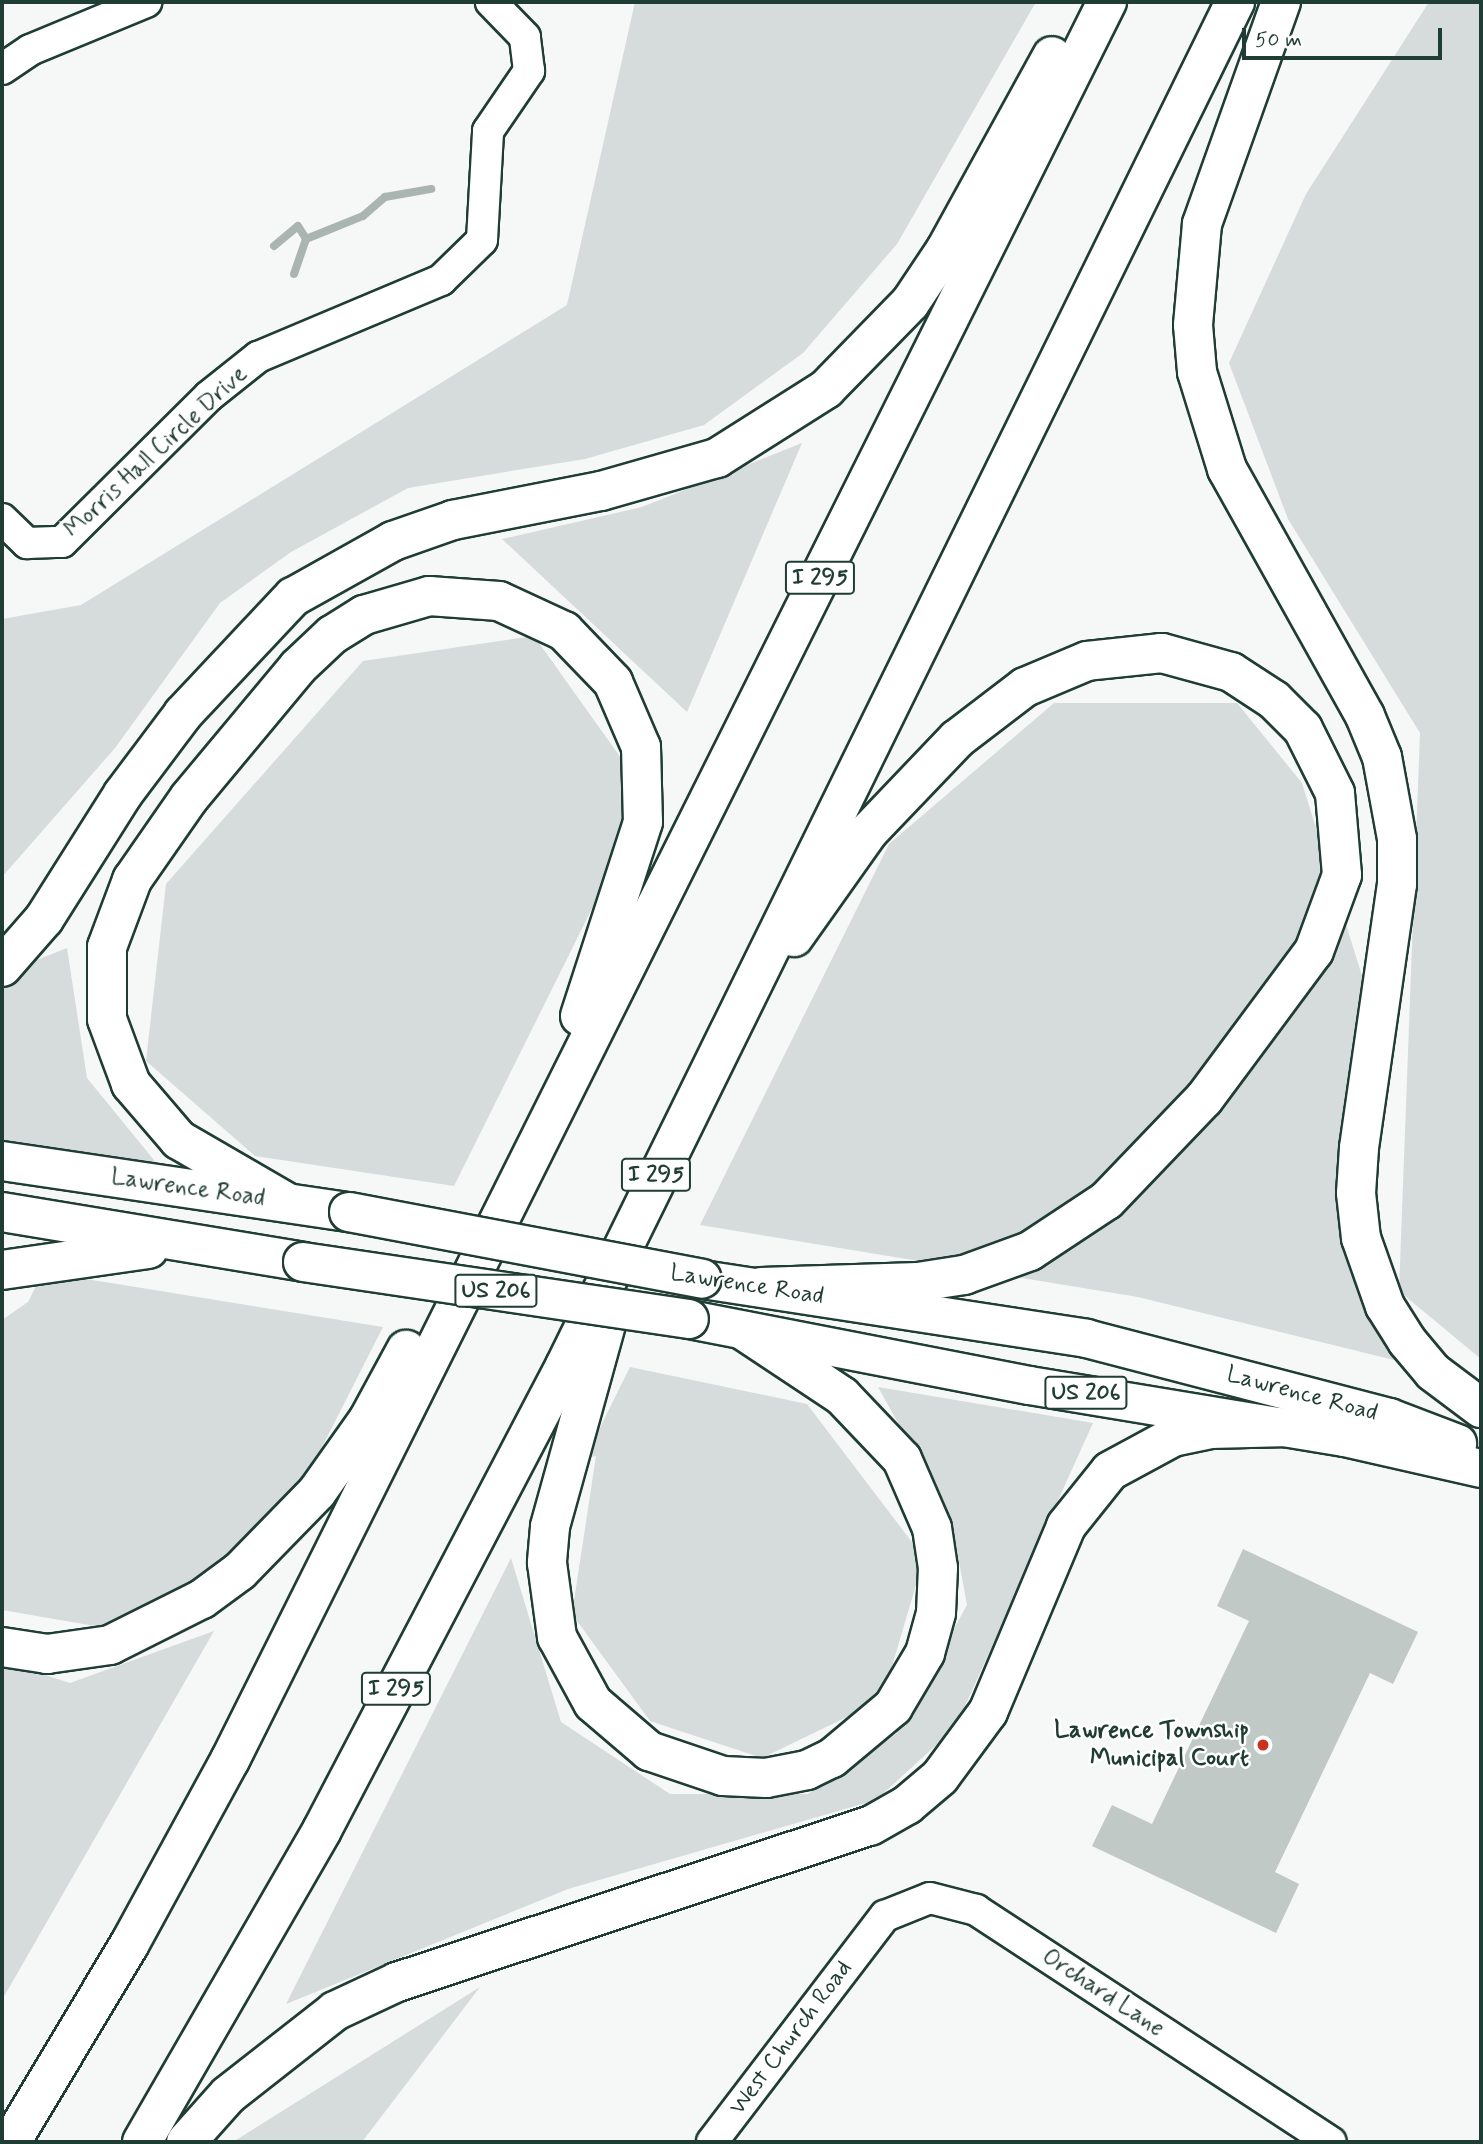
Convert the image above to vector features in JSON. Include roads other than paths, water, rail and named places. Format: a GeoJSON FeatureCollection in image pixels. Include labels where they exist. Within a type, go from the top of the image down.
{"type":"FeatureCollection","features":[{"type":"Feature","properties":{"kind":"highway"},"geometry":{"type":"LineString","coordinates":[[2,967],[44,919],[123,794],[183,714],[293,597],[382,547],[453,520],[601,491],[716,458],[826,389],[892,324],[946,249],[1082,2]]}},
{"type":"Feature","properties":{"kind":"highway","name":"I 295"},"geometry":{"type":"LineString","coordinates":[[11,2142],[129,1945],[230,1760],[1107,2]]}},
{"type":"Feature","properties":{"kind":"highway","name":"I 295"},"geometry":{"type":"LineString","coordinates":[[142,2142],[365,1750],[565,1366],[631,1225],[1236,2]]}},
{"type":"Feature","properties":{"kind":"highway"},"geometry":{"type":"LineString","coordinates":[[1281,2],[1202,224],[1193,325],[1198,372],[1227,469],[1365,716],[1382,757],[1393,800],[1397,884],[1359,1148],[1361,1238],[1385,1306],[1406,1341],[1433,1372],[1481,1408]]}},
{"type":"Feature","properties":{"kind":"highway"},"geometry":{"type":"LineString","coordinates":[[286,1202],[179,1140],[131,1084],[107,1019],[107,947],[116,914],[139,870],[189,798],[298,667],[332,635],[363,615],[429,596],[499,601],[564,631],[613,682],[641,747],[645,784],[637,846],[534,1154]]}},
{"type":"Feature","properties":{"kind":"highway"},"geometry":{"type":"LineString","coordinates":[[681,1125],[812,907],[869,831],[957,739],[1025,687],[1113,656],[1182,656],[1222,668],[1258,687],[1309,738],[1332,783],[1341,823],[1342,875],[1328,924],[1250,1042],[1119,1189],[1045,1243],[972,1272],[918,1282],[761,1287]]}},
{"type":"Feature","properties":{"kind":"highway","name":"Lawrence Road"},"geometry":{"type":"LineString","coordinates":[[2,1161],[349,1212],[702,1279]]}},
{"type":"Feature","properties":{"kind":"highway","name":"Lawrence Road"},"geometry":{"type":"LineString","coordinates":[[2,1212],[303,1262],[690,1319]]}},
{"type":"Feature","properties":{"kind":"highway"},"geometry":{"type":"LineString","coordinates":[[631,1225],[550,1527],[552,1616],[573,1673],[617,1728],[685,1767],[766,1778],[807,1770],[832,1758],[893,1707],[925,1653],[936,1613],[938,1568],[924,1504],[902,1459],[842,1396],[744,1331]]}},
{"type":"Feature","properties":{"kind":"highway"},"geometry":{"type":"LineString","coordinates":[[2,1270],[80,1256],[215,1246]]}},
{"type":"Feature","properties":{"kind":"highway"},"geometry":{"type":"LineString","coordinates":[[2,1647],[47,1654],[110,1645],[190,1606],[240,1571],[317,1492],[368,1419],[410,1343],[475,1268]]}},
{"type":"Feature","properties":{"kind":"highway"},"geometry":{"type":"LineString","coordinates":[[186,2142],[283,2047],[335,2011],[397,1982],[870,1826],[907,1805],[940,1777],[988,1712],[1066,1526],[1110,1471],[1173,1437],[1210,1429],[1290,1427]]}},
{"type":"Feature","properties":{"kind":"main road","name":"Lawrence Road"},"geometry":{"type":"LineString","coordinates":[[702,1279],[1086,1338],[1389,1417],[1481,1452]]}},
{"type":"Feature","properties":{"kind":"main road","name":"Lawrence Road"},"geometry":{"type":"LineString","coordinates":[[690,1319],[744,1331],[1290,1427],[1481,1468]]}},
{"type":"Feature","properties":{"kind":"street"},"geometry":{"type":"LineString","coordinates":[[2,69],[30,50],[146,2]]}},
{"type":"Feature","properties":{"kind":"street","name":"Morris Hall Circle Drive"},"geometry":{"type":"LineString","coordinates":[[2,519],[27,543],[62,542],[209,396],[258,356],[441,280],[482,240],[488,131],[529,71],[526,37],[491,2]]}},
{"type":"Feature","properties":{"kind":"street","name":"Orchard Lane"},"geometry":{"type":"LineString","coordinates":[[870,1933],[905,1904],[930,1898],[976,1910],[1331,2142]]}},
{"type":"Feature","properties":{"kind":"street","name":"West Church Road"},"geometry":{"type":"LineString","coordinates":[[712,2142],[870,1933]]}},
{"type":"Feature","properties":{"kind":"waterway"},"geometry":{"type":"LineString","coordinates":[[294,274],[306,239],[363,216],[385,197],[431,189]]}},
{"type":"Feature","properties":{"kind":"waterway"},"geometry":{"type":"LineString","coordinates":[[274,246],[298,226],[306,239]]}},
{"type":"Feature","properties":{"kind":"place","name":"Lawrence Township Municipal Court"},"geometry":{"type":"Point","coordinates":[1263,1745]}}]}
